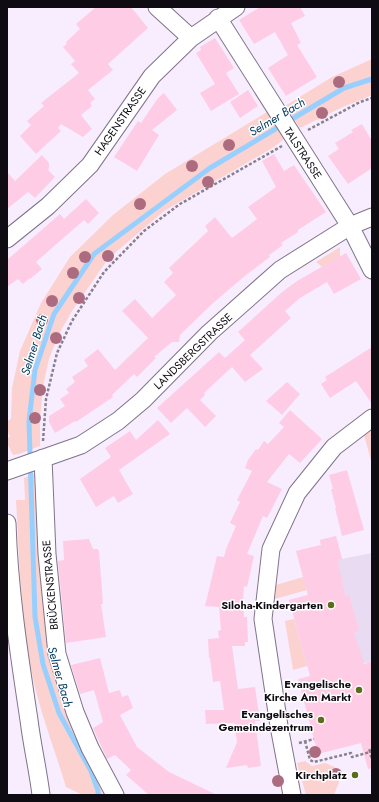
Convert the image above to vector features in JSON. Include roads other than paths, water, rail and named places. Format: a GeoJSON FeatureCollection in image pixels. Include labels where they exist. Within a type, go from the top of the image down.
{"type":"FeatureCollection","features":[{"type":"Feature","properties":{"kind":"street"},"geometry":{"type":"LineString","coordinates":[[157,7],[191,38]]}},
{"type":"Feature","properties":{"kind":"street","name":"HAGENSTRASSE"},"geometry":{"type":"LineString","coordinates":[[7,239],[48,206],[90,165],[152,76],[191,38],[236,7]]}},
{"type":"Feature","properties":{"kind":"street","name":"TALSTRASSE"},"geometry":{"type":"LineString","coordinates":[[218,18],[350,226],[372,270]]}},
{"type":"Feature","properties":{"kind":"street","name":"LANDSBERGSTRASSE"},"geometry":{"type":"LineString","coordinates":[[12,470],[81,445],[118,421],[143,400],[209,333],[280,270],[350,226],[372,217]]}},
{"type":"Feature","properties":{"kind":"street"},"geometry":{"type":"LineString","coordinates":[[292,795],[280,732],[263,619],[272,549],[297,493],[334,447],[372,418]]}},
{"type":"Feature","properties":{"kind":"street","name":"BRÜCKENSTRASSE"},"geometry":{"type":"LineString","coordinates":[[38,460],[46,554],[57,654],[75,712],[90,748],[115,795]]}},
{"type":"Feature","properties":{"kind":"street"},"geometry":{"type":"LineString","coordinates":[[7,523],[7,554],[13,612],[41,795]]}},
{"type":"Feature","properties":{"kind":"waterway","name":"Selmer Bach"},"geometry":{"type":"LineString","coordinates":[[98,795],[91,771],[59,713],[43,664],[35,617],[29,421],[35,370],[54,314],[94,254],[210,168],[344,88],[372,79]]}},
{"type":"Feature","properties":{"kind":"place","name":"Siloha-Kindergarten"},"geometry":{"type":"Point","coordinates":[331,605]}},
{"type":"Feature","properties":{"kind":"place","name":"Evangelische Kirche Am Markt"},"geometry":{"type":"Point","coordinates":[359,690]}},
{"type":"Feature","properties":{"kind":"place","name":"Evangelisches Gemeindezentrum"},"geometry":{"type":"Point","coordinates":[321,720]}},
{"type":"Feature","properties":{"kind":"place","name":"Kirchplatz"},"geometry":{"type":"Point","coordinates":[355,775]}}]}
